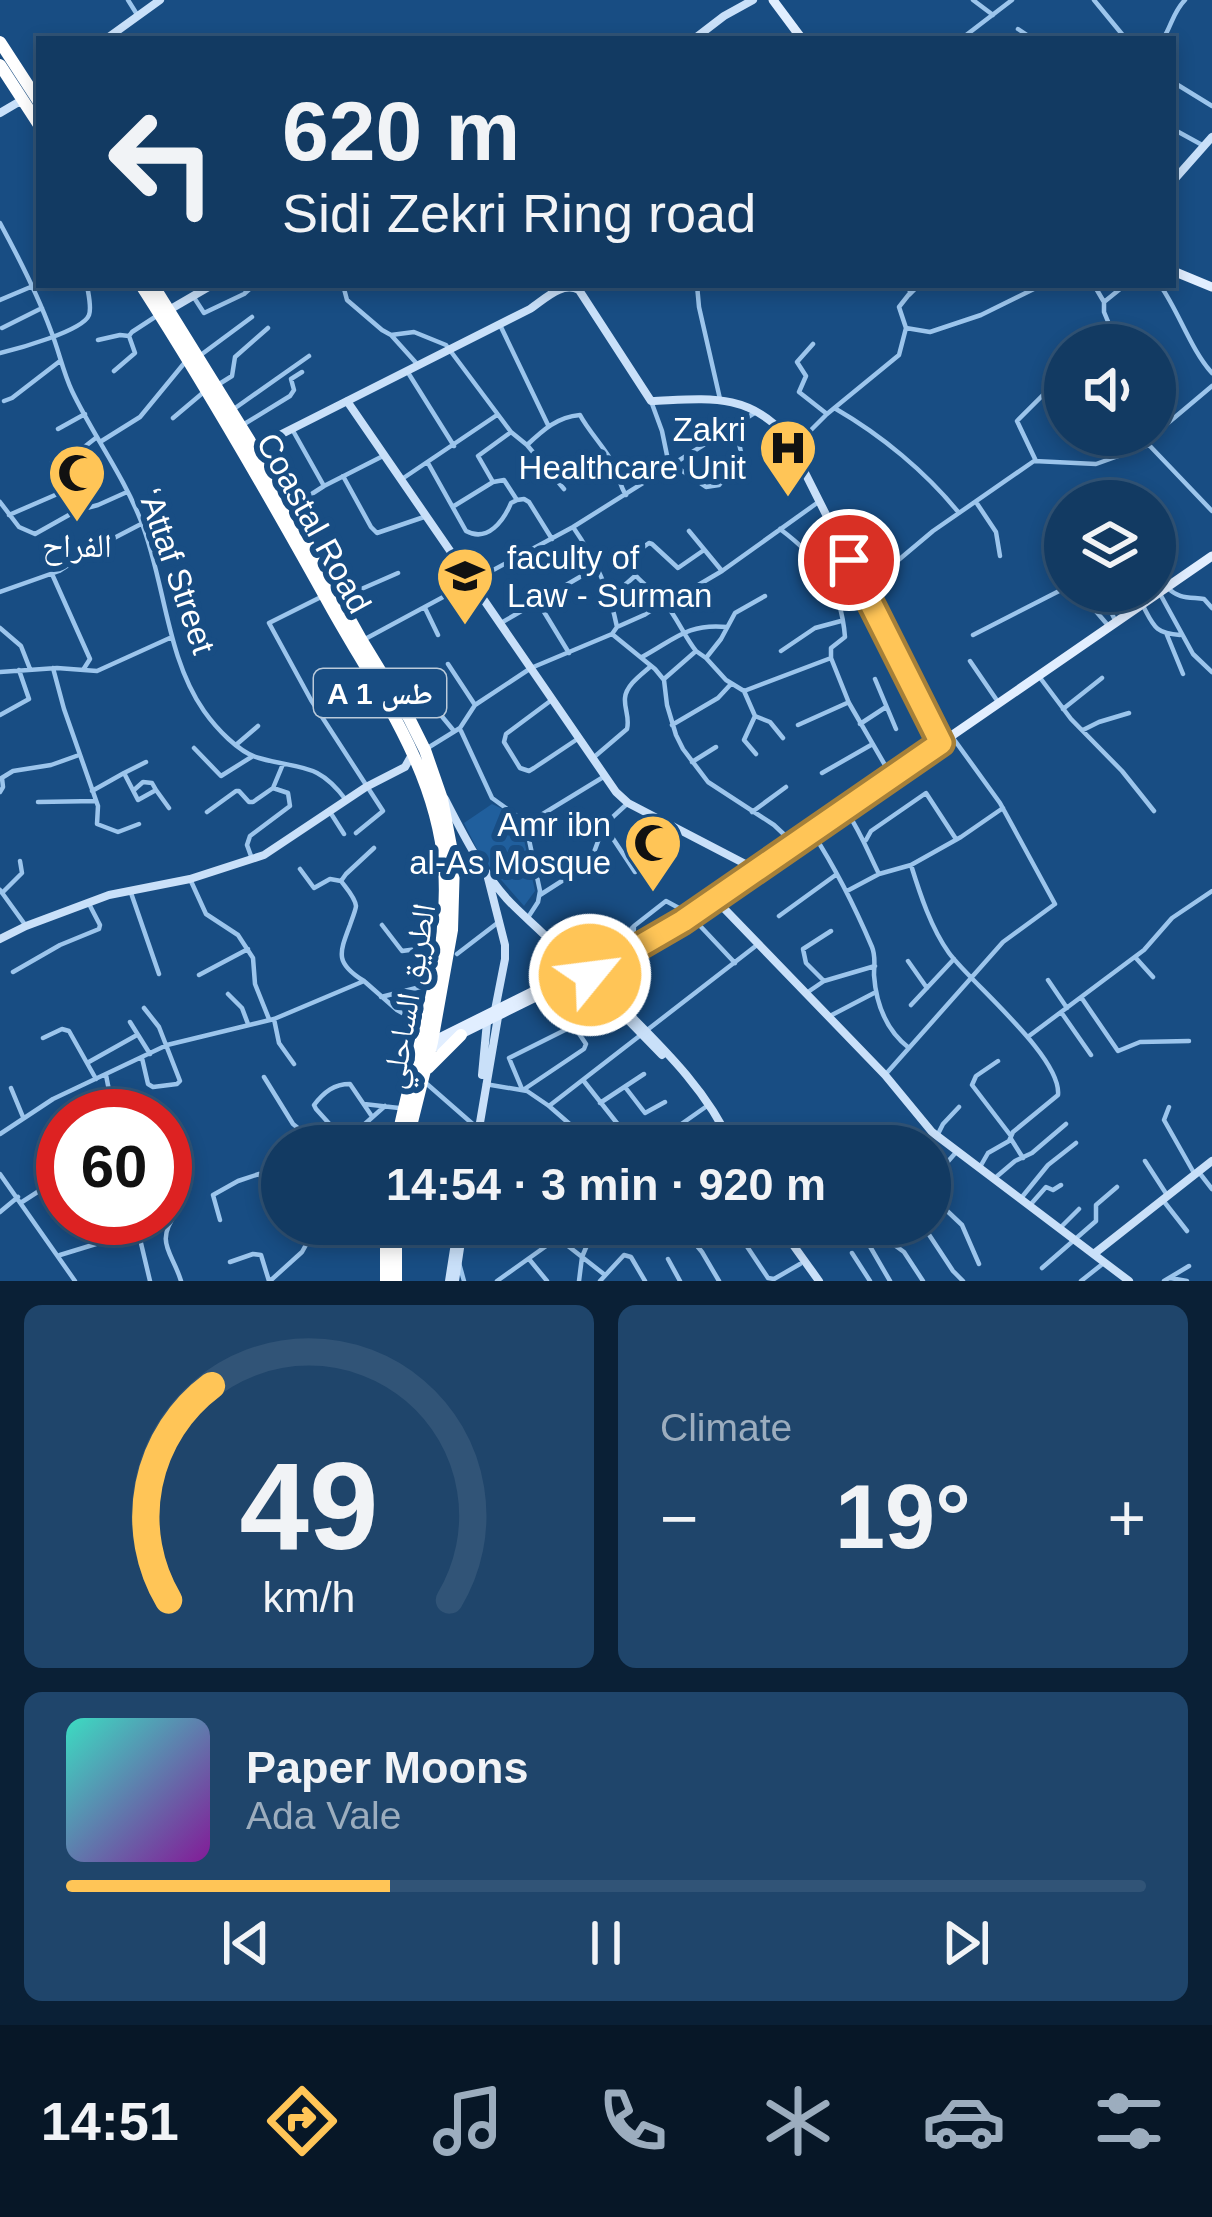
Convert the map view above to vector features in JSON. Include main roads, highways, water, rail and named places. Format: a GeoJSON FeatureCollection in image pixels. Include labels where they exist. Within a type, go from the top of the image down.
{"type":"FeatureCollection","features":[{"type":"Feature","properties":{"kind":"highway"},"geometry":{"type":"LineString","coordinates":[[0,42],[32,102]]}},
{"type":"Feature","properties":{"kind":"highway"},"geometry":{"type":"LineString","coordinates":[[0,64],[19,83]]}},
{"type":"Feature","properties":{"kind":"highway","name":"Coastal Road"},"geometry":{"type":"LineString","coordinates":[[144,288],[165,312],[212,387],[419,751],[431,782],[444,869],[430,1022]]}},
{"type":"Feature","properties":{"kind":"highway","name":"A 1 طس"},"geometry":{"type":"LineString","coordinates":[[155,288],[165,312]]}},
{"type":"Feature","properties":{"kind":"highway","name":"A 1 طس"},"geometry":{"type":"LineString","coordinates":[[212,387],[254,448],[307,551]]}},
{"type":"Feature","properties":{"kind":"highway","name":"A 1 طس"},"geometry":{"type":"LineString","coordinates":[[332,597],[362,641],[419,751]]}},
{"type":"Feature","properties":{"kind":"highway","name":"الطريق الساحلي"},"geometry":{"type":"LineString","coordinates":[[407,1125],[423,1077],[430,1022],[451,940],[454,862],[446,812],[431,782]]}},
{"type":"Feature","properties":{"kind":"highway"},"geometry":{"type":"LineString","coordinates":[[423,1077],[457,1034],[430,1022]]}},
{"type":"Feature","properties":{"kind":"highway","name":"A 1 طس"},"geometry":{"type":"LineString","coordinates":[[403,1125],[404,1109],[427,1045]]}},
{"type":"Feature","properties":{"kind":"highway"},"geometry":{"type":"LineString","coordinates":[[385,1281],[386,1245]]}},
{"type":"Feature","properties":{"kind":"highway"},"geometry":{"type":"LineString","coordinates":[[396,1245],[396,1281]]}},
{"type":"Feature","properties":{"kind":"main road"},"geometry":{"type":"LineString","coordinates":[[772,0],[800,36]]}},
{"type":"Feature","properties":{"kind":"main road"},"geometry":{"type":"LineString","coordinates":[[1176,272],[1212,287]]}},
{"type":"Feature","properties":{"kind":"main road"},"geometry":{"type":"LineString","coordinates":[[1176,577],[1212,553]]}},
{"type":"Feature","properties":{"kind":"main road"},"geometry":{"type":"LineString","coordinates":[[427,1045],[614,961],[812,832],[1122,612]]}},
{"type":"Feature","properties":{"kind":"main road"},"geometry":{"type":"LineString","coordinates":[[714,898],[889,772],[1130,612]]}},
{"type":"Feature","properties":{"kind":"main road"},"geometry":{"type":"LineString","coordinates":[[580,974],[689,914]]}},
{"type":"Feature","properties":{"kind":"main road"},"geometry":{"type":"LineString","coordinates":[[611,995],[606,972],[614,961]]}},
{"type":"Feature","properties":{"kind":"place","name":"Zakri Healthcare Unit"},"geometry":{"type":"Point","coordinates":[788,499]}},
{"type":"Feature","properties":{"kind":"place","name":"الفراح"},"geometry":{"type":"Point","coordinates":[77,524]}},
{"type":"Feature","properties":{"kind":"place","name":"faculty of Law - Surman"},"geometry":{"type":"Point","coordinates":[465,627]}},
{"type":"Feature","properties":{"kind":"place","name":"Amr ibn al-As Mosque"},"geometry":{"type":"Point","coordinates":[653,894]}}]}
